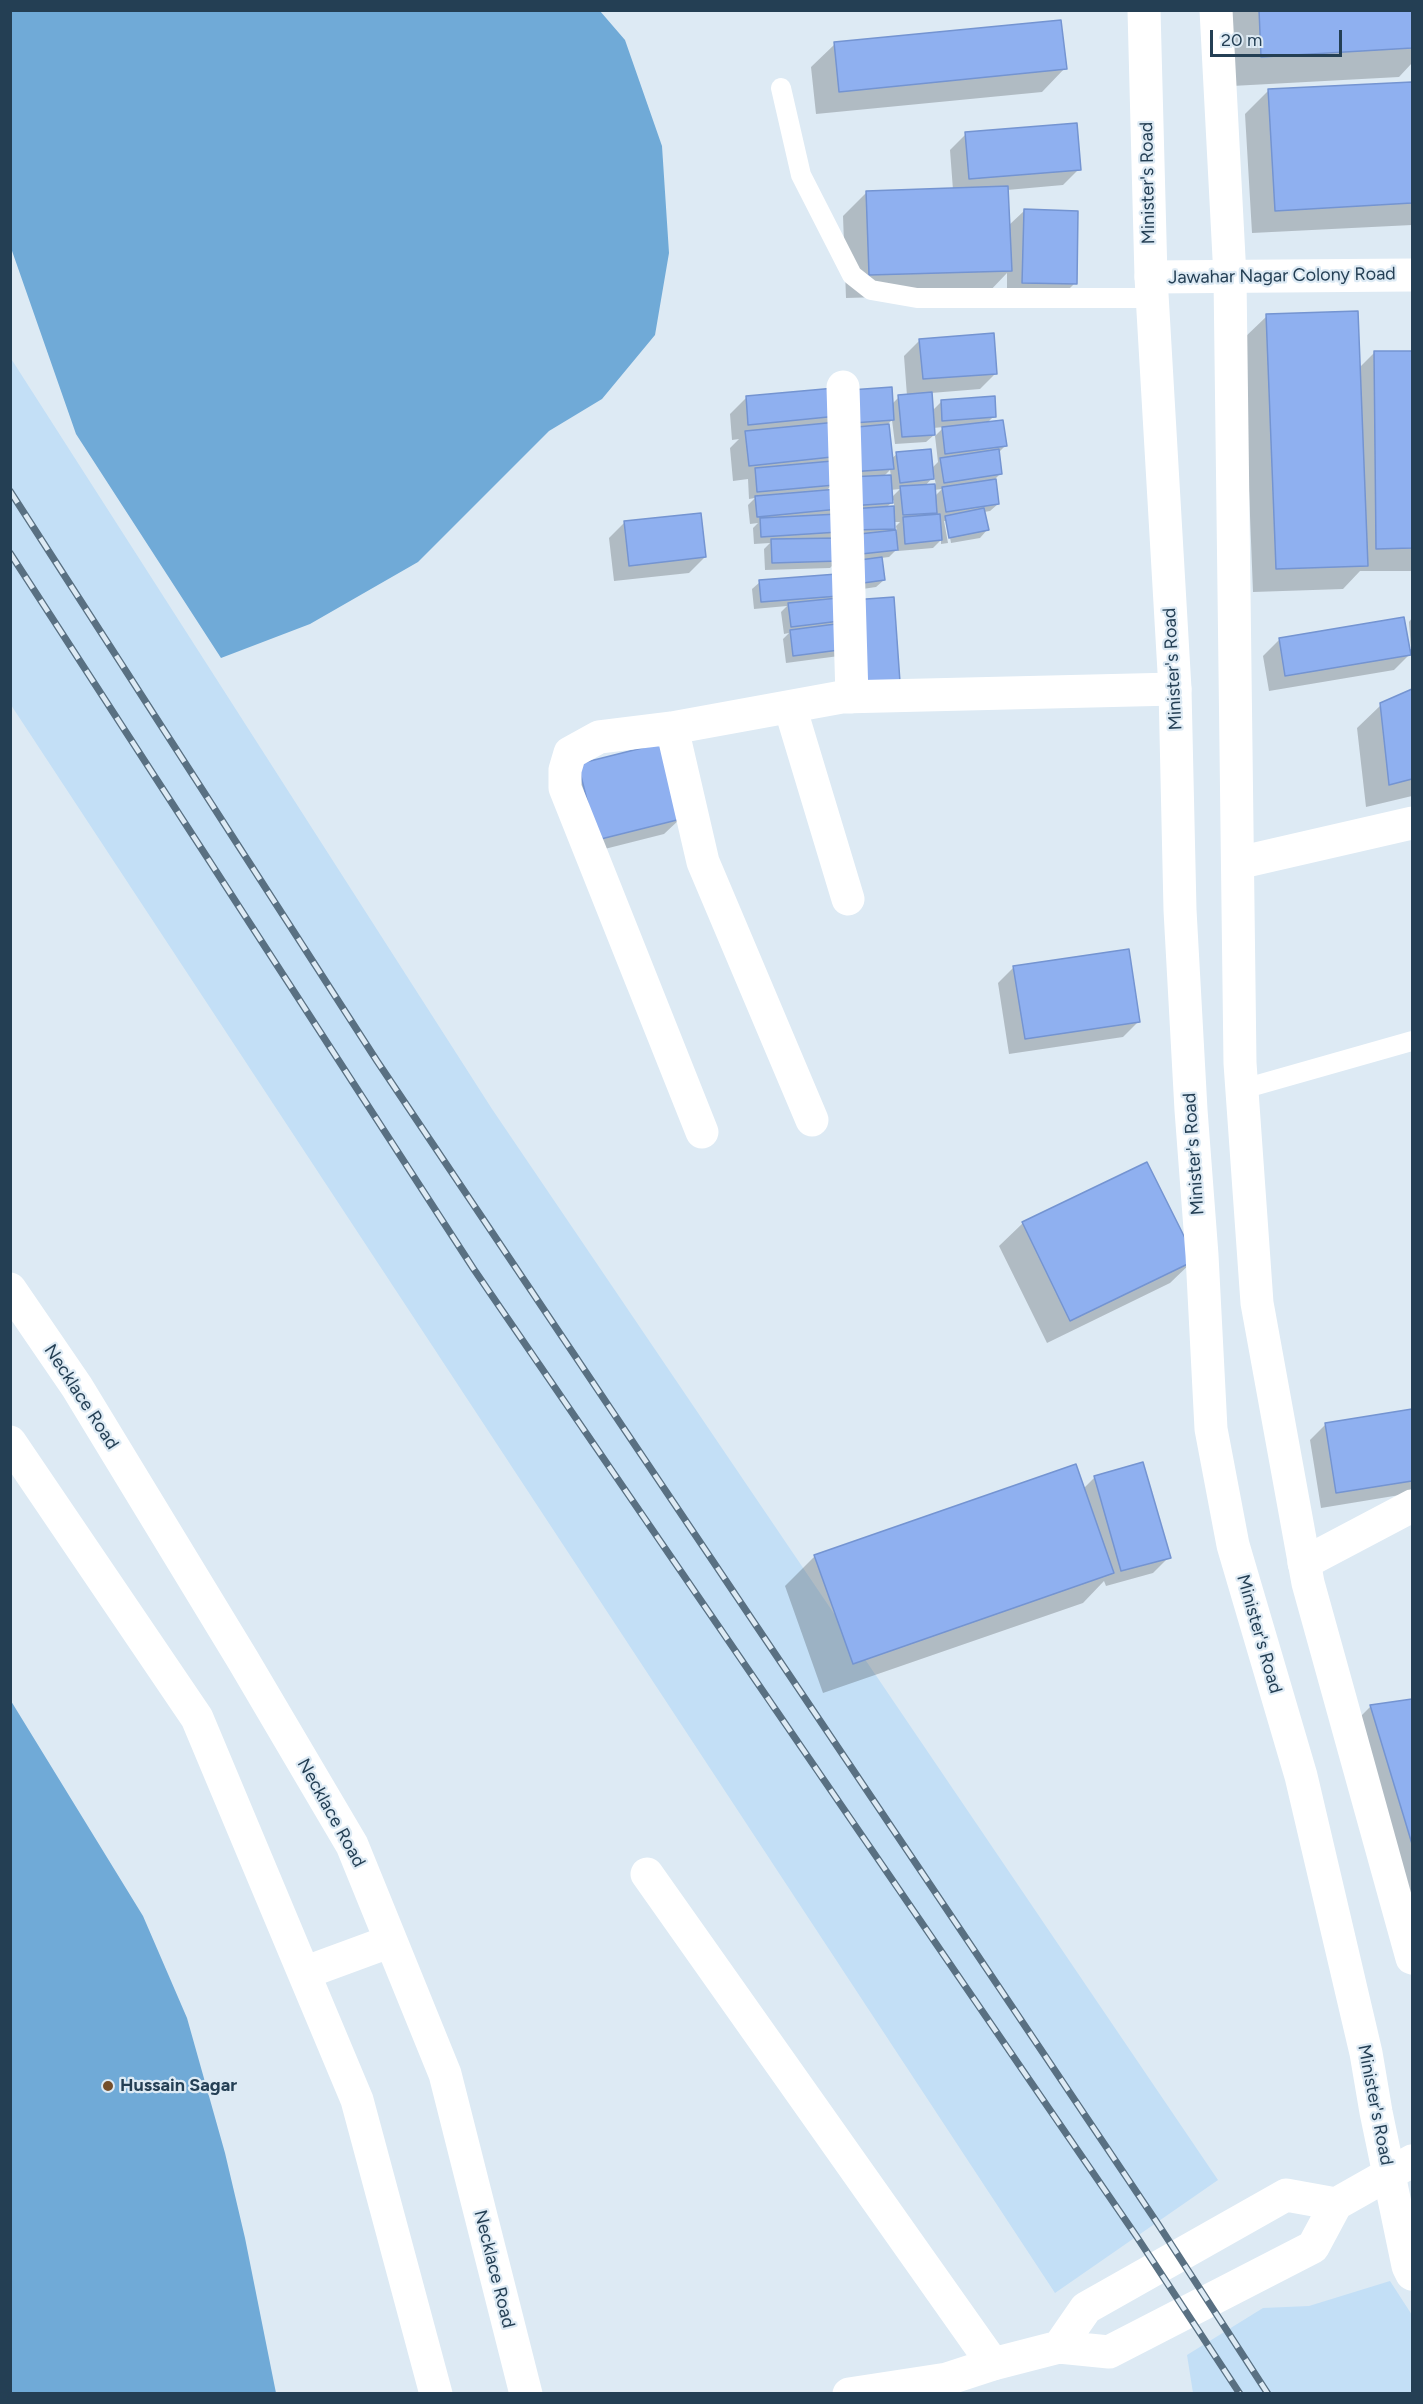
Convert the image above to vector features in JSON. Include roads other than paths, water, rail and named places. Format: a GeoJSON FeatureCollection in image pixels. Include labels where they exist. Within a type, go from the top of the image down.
{"type":"FeatureCollection","features":[{"type":"Feature","properties":{"kind":"main road","name":"Minister's Road"},"geometry":{"type":"LineString","coordinates":[[1144,10],[1151,288],[1175,688],[1180,910],[1211,1429],[1233,1545],[1301,1776],[1366,2053],[1401,2168],[1408,2266],[1413,2274]]}},
{"type":"Feature","properties":{"kind":"main road"},"geometry":{"type":"LineString","coordinates":[[1216,10],[1230,277],[1243,1089],[1257,1303],[1304,1563],[1413,1958]]}},
{"type":"Feature","properties":{"kind":"main road","name":"Jawahar Nagar Colony Road"},"geometry":{"type":"LineString","coordinates":[[1151,288],[1230,277],[1413,275]]}},
{"type":"Feature","properties":{"kind":"main road"},"geometry":{"type":"LineString","coordinates":[[843,387],[852,697]]}},
{"type":"Feature","properties":{"kind":"main road"},"geometry":{"type":"LineString","coordinates":[[702,1132],[566,788],[566,770],[570,753],[599,737],[672,728],[852,697],[1175,688]]}},
{"type":"Feature","properties":{"kind":"main road"},"geometry":{"type":"LineString","coordinates":[[790,707],[848,899]]}},
{"type":"Feature","properties":{"kind":"main road"},"geometry":{"type":"LineString","coordinates":[[672,728],[703,862],[812,1120]]}},
{"type":"Feature","properties":{"kind":"main road"},"geometry":{"type":"LineString","coordinates":[[1238,863],[1413,824]]}},
{"type":"Feature","properties":{"kind":"main road","name":"Necklace Road"},"geometry":{"type":"LineString","coordinates":[[10,1289],[76,1388],[243,1660],[352,1845],[445,2074],[526,2394]]}},
{"type":"Feature","properties":{"kind":"main road"},"geometry":{"type":"LineString","coordinates":[[10,1442],[197,1718],[357,2100],[436,2394]]}},
{"type":"Feature","properties":{"kind":"main road"},"geometry":{"type":"LineString","coordinates":[[1304,1563],[1413,1506]]}},
{"type":"Feature","properties":{"kind":"main road"},"geometry":{"type":"LineString","coordinates":[[647,1874],[993,2364]]}},
{"type":"Feature","properties":{"kind":"main road"},"geometry":{"type":"LineString","coordinates":[[304,1973],[391,1941]]}},
{"type":"Feature","properties":{"kind":"main road"},"geometry":{"type":"LineString","coordinates":[[849,2394],[947,2386],[993,2364],[1059,2347],[1109,2352],[1312,2247],[1336,2204],[1401,2168]]}},
{"type":"Feature","properties":{"kind":"main road"},"geometry":{"type":"LineString","coordinates":[[1059,2347],[1086,2308],[1286,2195],[1336,2204]]}},
{"type":"Feature","properties":{"kind":"lane"},"geometry":{"type":"LineString","coordinates":[[781,88],[801,175],[852,275],[871,290],[917,298],[1151,288]]}},
{"type":"Feature","properties":{"kind":"lane"},"geometry":{"type":"LineString","coordinates":[[1243,1089],[1413,1041]]}},
{"type":"Feature","properties":{"kind":"water"},"geometry":{"type":"Polygon","coordinates":[[[10,11],[600,11],[625,40],[662,146],[669,253],[655,335],[602,399],[549,431],[418,562],[310,624],[221,658],[76,434],[11,248],[10,11]]]}},
{"type":"Feature","properties":{"kind":"water","name":"Hussain Sagar"},"geometry":{"type":"Polygon","coordinates":[[[11,1701],[143,1916],[187,2018],[225,2153],[245,2238],[276,2393],[11,2393],[11,1701]]]}},
{"type":"Feature","properties":{"kind":"railway"},"geometry":{"type":"LineString","coordinates":[[10,491],[377,1061],[1158,2224],[1268,2394]]}},
{"type":"Feature","properties":{"kind":"railway"},"geometry":{"type":"LineString","coordinates":[[10,553],[473,1268],[1137,2237],[1240,2394]]}},
{"type":"Feature","properties":{"kind":"place","name":"Hussain Sagar"},"geometry":{"type":"Point","coordinates":[108,2086]}}]}
